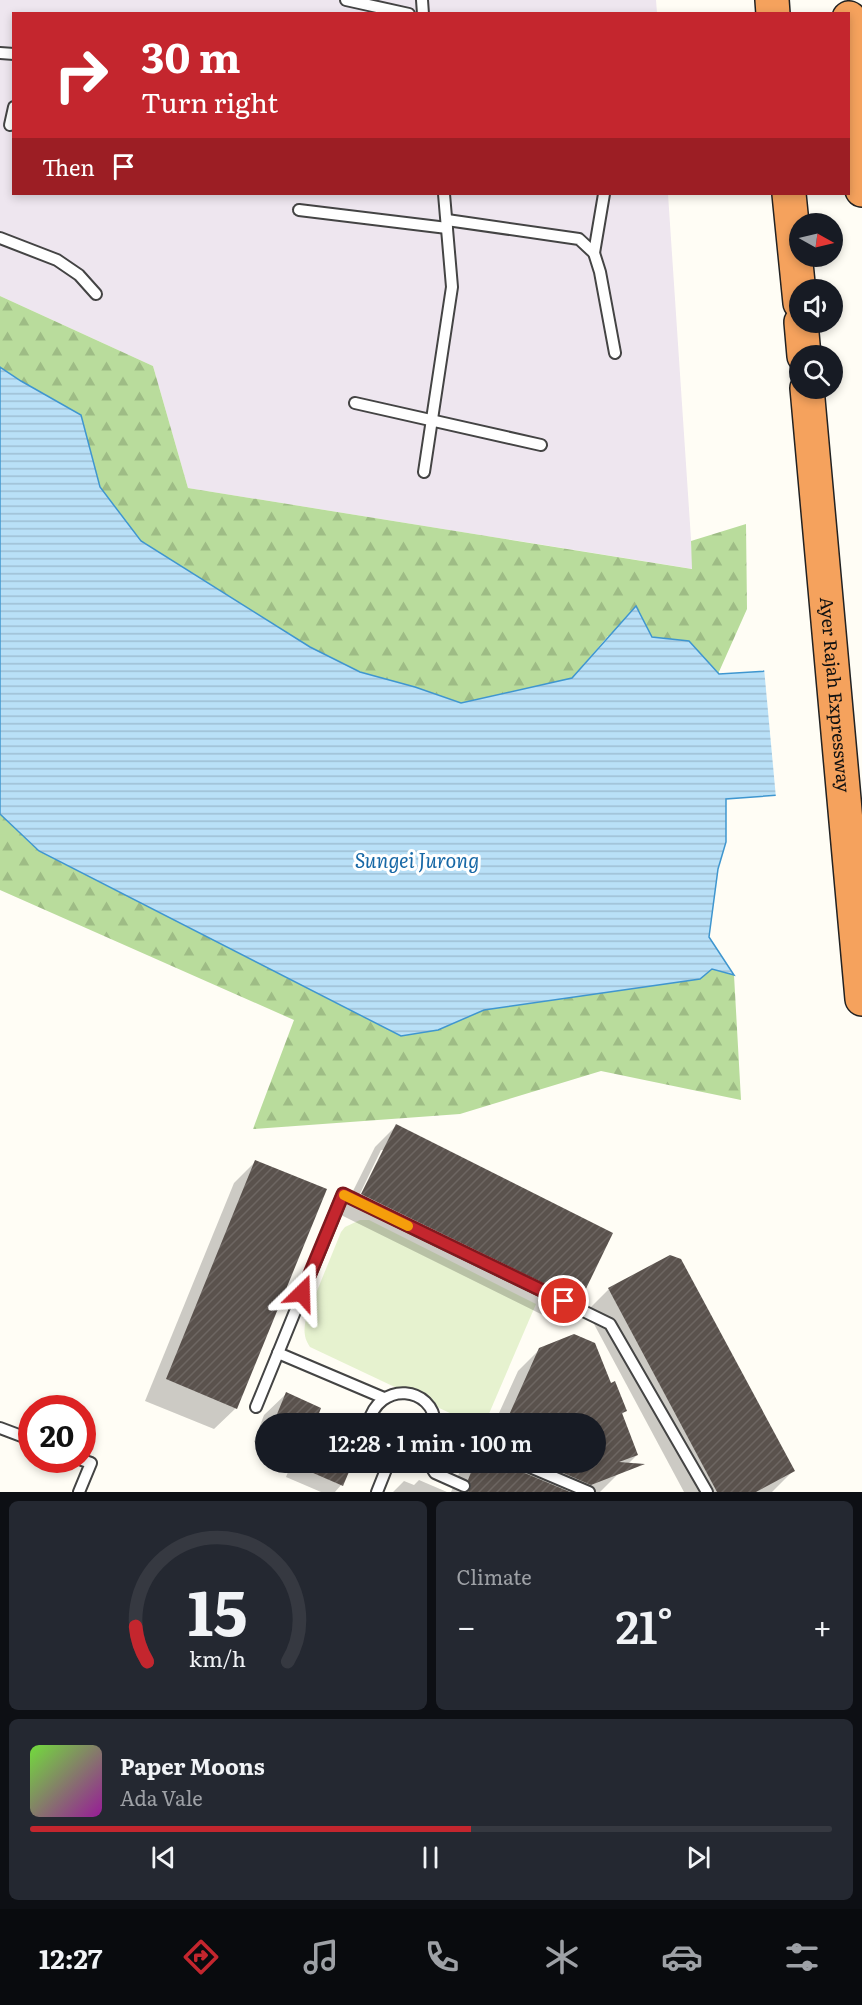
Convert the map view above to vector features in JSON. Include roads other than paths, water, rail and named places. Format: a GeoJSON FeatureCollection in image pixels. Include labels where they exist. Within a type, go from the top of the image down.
{"type":"FeatureCollection","features":[{"type":"Feature","properties":{"kind":"highway"},"geometry":{"type":"LineString","coordinates":[[850,31],[862,190]]}},
{"type":"Feature","properties":{"kind":"highway"},"geometry":{"type":"LineString","coordinates":[[789,195],[798,279]]}},
{"type":"Feature","properties":{"kind":"highway","name":"Ayer Rajah Expressway"},"geometry":{"type":"LineString","coordinates":[[808,399],[862,999]]}},
{"type":"Feature","properties":{"kind":"lane"},"geometry":{"type":"LineString","coordinates":[[346,0],[401,12]]}},
{"type":"Feature","properties":{"kind":"lane"},"geometry":{"type":"LineString","coordinates":[[10,125],[12,116]]}},
{"type":"Feature","properties":{"kind":"lane"},"geometry":{"type":"LineString","coordinates":[[424,472],[452,287],[444,195]]}},
{"type":"Feature","properties":{"kind":"lane"},"geometry":{"type":"LineString","coordinates":[[604,195],[594,253],[600,272],[615,353]]}},
{"type":"Feature","properties":{"kind":"lane"},"geometry":{"type":"LineString","coordinates":[[299,210],[579,239],[594,253]]}},
{"type":"Feature","properties":{"kind":"lane"},"geometry":{"type":"LineString","coordinates":[[0,238],[57,260],[79,275],[96,294]]}},
{"type":"Feature","properties":{"kind":"lane"},"geometry":{"type":"LineString","coordinates":[[355,403],[541,445]]}},
{"type":"Feature","properties":{"kind":"lane"},"geometry":{"type":"LineString","coordinates":[[256,1407],[343,1194],[610,1324],[707,1492]]}},
{"type":"Feature","properties":{"kind":"lane"},"geometry":{"type":"LineString","coordinates":[[278,1353],[384,1398]]}},
{"type":"Feature","properties":{"kind":"lane"},"geometry":{"type":"LineString","coordinates":[[371,1413],[384,1398],[391,1394],[405,1393],[418,1397],[432,1413]]}},
{"type":"Feature","properties":{"kind":"lane"},"geometry":{"type":"LineString","coordinates":[[0,1428],[18,1435]]}},
{"type":"Feature","properties":{"kind":"lane"},"geometry":{"type":"LineString","coordinates":[[80,1492],[87,1473]]}},
{"type":"Feature","properties":{"kind":"lane"},"geometry":{"type":"LineString","coordinates":[[377,1492],[385,1473]]}},
{"type":"Feature","properties":{"kind":"lane"},"geometry":{"type":"LineString","coordinates":[[435,1473],[465,1485]]}},
{"type":"Feature","properties":{"kind":"lane"},"geometry":{"type":"LineString","coordinates":[[544,1473],[589,1492]]}},
{"type":"Feature","properties":{"kind":"water","name":"Sungei Jurong"},"geometry":{"type":"Polygon","coordinates":[[[0,367],[81,415],[100,487],[141,541],[310,647],[360,672],[461,703],[572,678],[636,606],[652,637],[689,641],[719,674],[862,665],[862,789],[726,799],[726,842],[718,869],[709,937],[734,975],[712,969],[700,979],[484,1010],[438,1030],[401,1036],[39,851],[0,814],[0,367]]]}}]}
